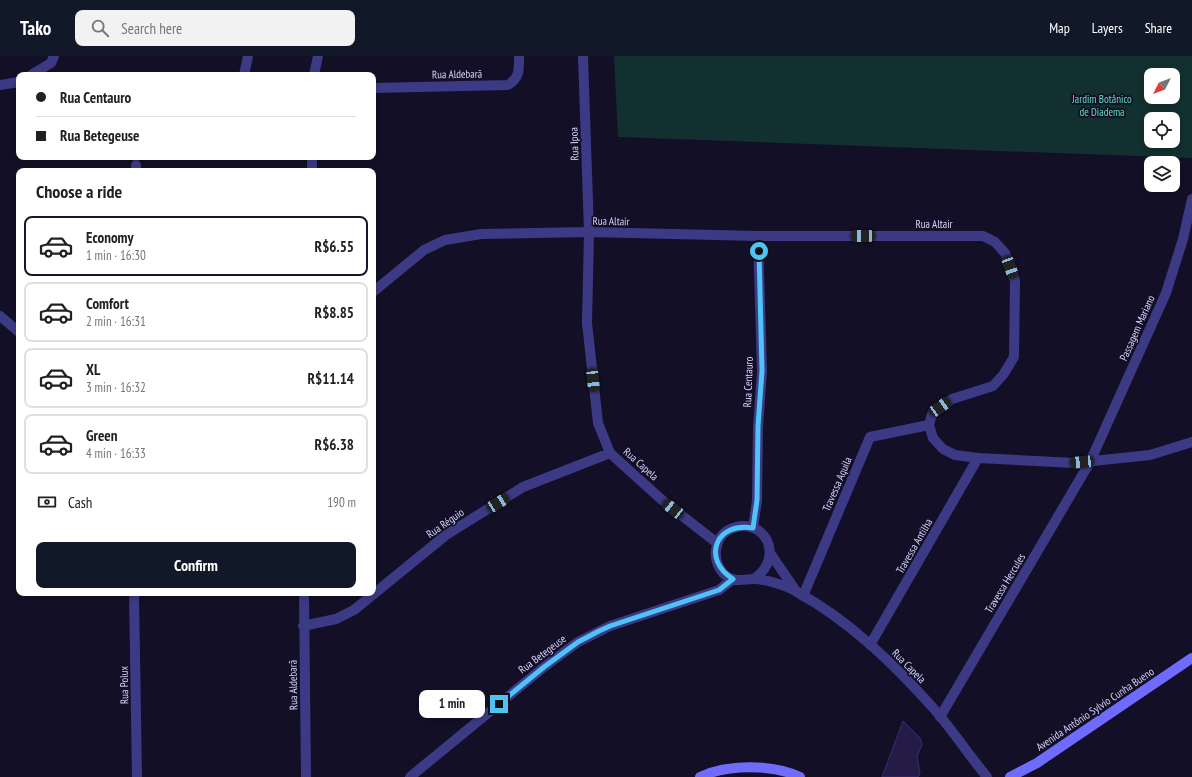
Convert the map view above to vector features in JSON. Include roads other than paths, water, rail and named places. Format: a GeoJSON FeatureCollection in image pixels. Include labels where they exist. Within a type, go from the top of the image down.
{"type":"FeatureCollection","features":[{"type":"Feature","properties":{"kind":"main road","name":"Avenida Antônio Sylvio Cunha Bueno"},"geometry":{"type":"LineString","coordinates":[[1010,777],[1037,763],[1192,658]]}},
{"type":"Feature","properties":{"kind":"main road"},"geometry":{"type":"LineString","coordinates":[[700,777],[712,771],[754,767],[800,777]]}},
{"type":"Feature","properties":{"kind":"street"},"geometry":{"type":"LineString","coordinates":[[36,72],[51,63],[54,56]]}},
{"type":"Feature","properties":{"kind":"street"},"geometry":{"type":"LineString","coordinates":[[245,72],[248,56]]}},
{"type":"Feature","properties":{"kind":"street"},"geometry":{"type":"LineString","coordinates":[[315,72],[318,56]]}},
{"type":"Feature","properties":{"kind":"street","name":"Rua Aldebarã"},"geometry":{"type":"LineString","coordinates":[[376,88],[508,85],[515,81],[518,75],[519,56]]}},
{"type":"Feature","properties":{"kind":"street","name":"Rua Ipoa"},"geometry":{"type":"LineString","coordinates":[[583,56],[589,232]]}},
{"type":"Feature","properties":{"kind":"street"},"geometry":{"type":"LineString","coordinates":[[0,84],[16,82]]}},
{"type":"Feature","properties":{"kind":"street","name":"Passagem Mariano"},"geometry":{"type":"LineString","coordinates":[[1090,462],[1166,293],[1183,239],[1192,199]]}},
{"type":"Feature","properties":{"kind":"street","name":"Rua Altair"},"geometry":{"type":"LineString","coordinates":[[376,290],[424,250],[445,240],[480,234],[589,232],[758,236],[983,236],[995,242],[1004,253],[1015,281],[1014,357],[1003,375],[993,386],[952,399],[932,414],[929,425]]}},
{"type":"Feature","properties":{"kind":"street","name":"Rua Capela"},"geometry":{"type":"LineString","coordinates":[[589,232],[587,324],[598,423],[610,453],[662,500],[717,543]]}},
{"type":"Feature","properties":{"kind":"street","name":"Rua Centauro"},"geometry":{"type":"LineString","coordinates":[[753,528],[757,500],[758,426],[762,371],[758,236]]}},
{"type":"Feature","properties":{"kind":"street"},"geometry":{"type":"LineString","coordinates":[[0,316],[16,329]]}},
{"type":"Feature","properties":{"kind":"street"},"geometry":{"type":"LineString","coordinates":[[929,425],[933,438],[943,449],[955,455],[978,458],[1074,463],[1090,462],[1150,454],[1192,442]]}},
{"type":"Feature","properties":{"kind":"street","name":"Travessa Aquila"},"geometry":{"type":"LineString","coordinates":[[800,593],[870,437],[929,425]]}},
{"type":"Feature","properties":{"kind":"street","name":"Rua Réguio"},"geometry":{"type":"LineString","coordinates":[[376,592],[446,535],[523,487],[610,453]]}},
{"type":"Feature","properties":{"kind":"street","name":"Travessa Antilha"},"geometry":{"type":"LineString","coordinates":[[870,645],[978,458]]}},
{"type":"Feature","properties":{"kind":"street","name":"Travessa Hercules"},"geometry":{"type":"LineString","coordinates":[[940,717],[1090,462]]}},
{"type":"Feature","properties":{"kind":"street"},"geometry":{"type":"LineString","coordinates":[[742,526],[753,528],[762,534],[768,542],[770,553],[769,564],[763,573],[754,579],[743,581],[733,579],[724,573],[718,564],[715,554],[717,543],[723,534],[732,528],[742,526]]}},
{"type":"Feature","properties":{"kind":"street","name":"Rua Capela"},"geometry":{"type":"LineString","coordinates":[[770,553],[800,593]]}},
{"type":"Feature","properties":{"kind":"street","name":"Rua Betegeuse"},"geometry":{"type":"LineString","coordinates":[[410,777],[544,667],[578,642],[610,626],[719,590],[733,579]]}},
{"type":"Feature","properties":{"kind":"street","name":"Rua Capela"},"geometry":{"type":"LineString","coordinates":[[754,579],[800,593],[854,629],[940,717],[987,777]]}},
{"type":"Feature","properties":{"kind":"street","name":"Rua Polux"},"geometry":{"type":"LineString","coordinates":[[134,596],[137,777]]}},
{"type":"Feature","properties":{"kind":"street","name":"Rua Aldebarã"},"geometry":{"type":"LineString","coordinates":[[304,596],[306,777]]}},
{"type":"Feature","properties":{"kind":"street","name":"Rua Réguio"},"geometry":{"type":"LineString","coordinates":[[304,626],[336,619],[354,610],[371,596]]}},
{"type":"Feature","properties":{"kind":"park label","name":"Jardim Botânico de Diadema"},"geometry":{"type":"Point","coordinates":[1102,105]}}]}
